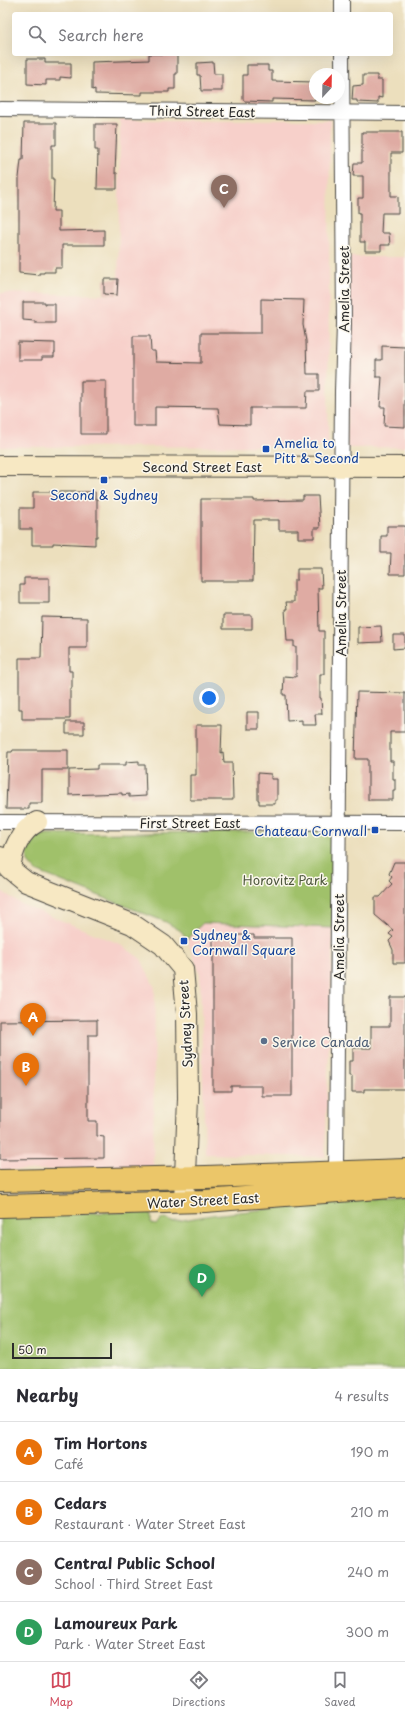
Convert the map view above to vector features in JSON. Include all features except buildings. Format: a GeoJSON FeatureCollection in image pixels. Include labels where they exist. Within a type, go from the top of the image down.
{"type":"FeatureCollection","features":[{"type":"Feature","properties":{"kind":"main road","name":"Water Street East"},"geometry":{"type":"LineString","coordinates":[[0,1182],[184,1178],[405,1170]]}},
{"type":"Feature","properties":{"kind":"main road","name":"Water Street East"},"geometry":{"type":"LineString","coordinates":[[0,1206],[184,1202],[405,1186]]}},
{"type":"Feature","properties":{"kind":"street"},"geometry":{"type":"LineString","coordinates":[[342,0],[342,12]]}},
{"type":"Feature","properties":{"kind":"street","name":"Amelia Street"},"geometry":{"type":"LineString","coordinates":[[336,1172],[341,466],[344,324],[342,56]]}},
{"type":"Feature","properties":{"kind":"street","name":"Third Street East"},"geometry":{"type":"LineString","coordinates":[[0,109],[405,113]]}},
{"type":"Feature","properties":{"kind":"street","name":"Second Street East"},"geometry":{"type":"LineString","coordinates":[[0,466],[405,467]]}},
{"type":"Feature","properties":{"kind":"street","name":"First Street East"},"geometry":{"type":"LineString","coordinates":[[0,822],[405,823]]}},
{"type":"Feature","properties":{"kind":"street"},"geometry":{"type":"LineString","coordinates":[[5,863],[12,855],[17,843],[28,826],[37,822]]}},
{"type":"Feature","properties":{"kind":"street","name":"Sydney Street"},"geometry":{"type":"LineString","coordinates":[[5,863],[26,882],[132,924],[163,945],[183,969],[187,1014],[188,1098],[184,1202]]}},
{"type":"Feature","properties":{"kind":"shaded area"},"geometry":{"type":"Polygon","coordinates":[[[120,120],[330,120],[328,446],[0,447],[0,293],[118,295],[120,120]]]}},
{"type":"Feature","properties":{"kind":"shaded area"},"geometry":{"type":"Polygon","coordinates":[[[350,257],[405,257],[405,447],[347,448],[350,257]]]}},
{"type":"Feature","properties":{"kind":"shaded area"},"geometry":{"type":"Polygon","coordinates":[[[0,890],[21,904],[120,944],[141,959],[155,988],[153,1169],[0,1170],[0,890]]]}},
{"type":"Feature","properties":{"kind":"shaded area"},"geometry":{"type":"Polygon","coordinates":[[[203,923],[333,928],[325,1157],[205,1154],[200,974],[187,939],[203,923]]]}},
{"type":"Feature","properties":{"kind":"green space","name":"Horovitz Park"},"geometry":{"type":"Polygon","coordinates":[[[327,831],[334,839],[333,928],[203,923],[187,939],[181,931],[166,922],[36,871],[28,862],[27,851],[31,842],[38,836],[48,834],[327,831]]]}},
{"type":"Feature","properties":{"kind":"green space"},"geometry":{"type":"Polygon","coordinates":[[[405,1197],[405,1369],[0,1369],[0,1214],[151,1212],[151,1224],[156,1225],[163,1218],[168,1219],[171,1222],[212,1215],[342,1201],[405,1197]]]}},
{"type":"Feature","properties":{"kind":"place","name":"Central Public School"},"geometry":{"type":"Point","coordinates":[224,208]}},
{"type":"Feature","properties":{"kind":"place","name":"Amelia to Pitt & Second"},"geometry":{"type":"Point","coordinates":[266,449]}},
{"type":"Feature","properties":{"kind":"place","name":"Second & Sydney"},"geometry":{"type":"Point","coordinates":[104,480]}},
{"type":"Feature","properties":{"kind":"place","name":"Chateau Cornwall"},"geometry":{"type":"Point","coordinates":[375,830]}},
{"type":"Feature","properties":{"kind":"place","name":"Sydney & Cornwall Square"},"geometry":{"type":"Point","coordinates":[184,941]}},
{"type":"Feature","properties":{"kind":"place","name":"Tim Hortons"},"geometry":{"type":"Point","coordinates":[33,1036]}},
{"type":"Feature","properties":{"kind":"place","name":"Service Canada"},"geometry":{"type":"Point","coordinates":[264,1041]}},
{"type":"Feature","properties":{"kind":"place","name":"Cedars"},"geometry":{"type":"Point","coordinates":[26,1086]}},
{"type":"Feature","properties":{"kind":"place","name":"Lamoureux Park"},"geometry":{"type":"Point","coordinates":[202,1297]}}]}
